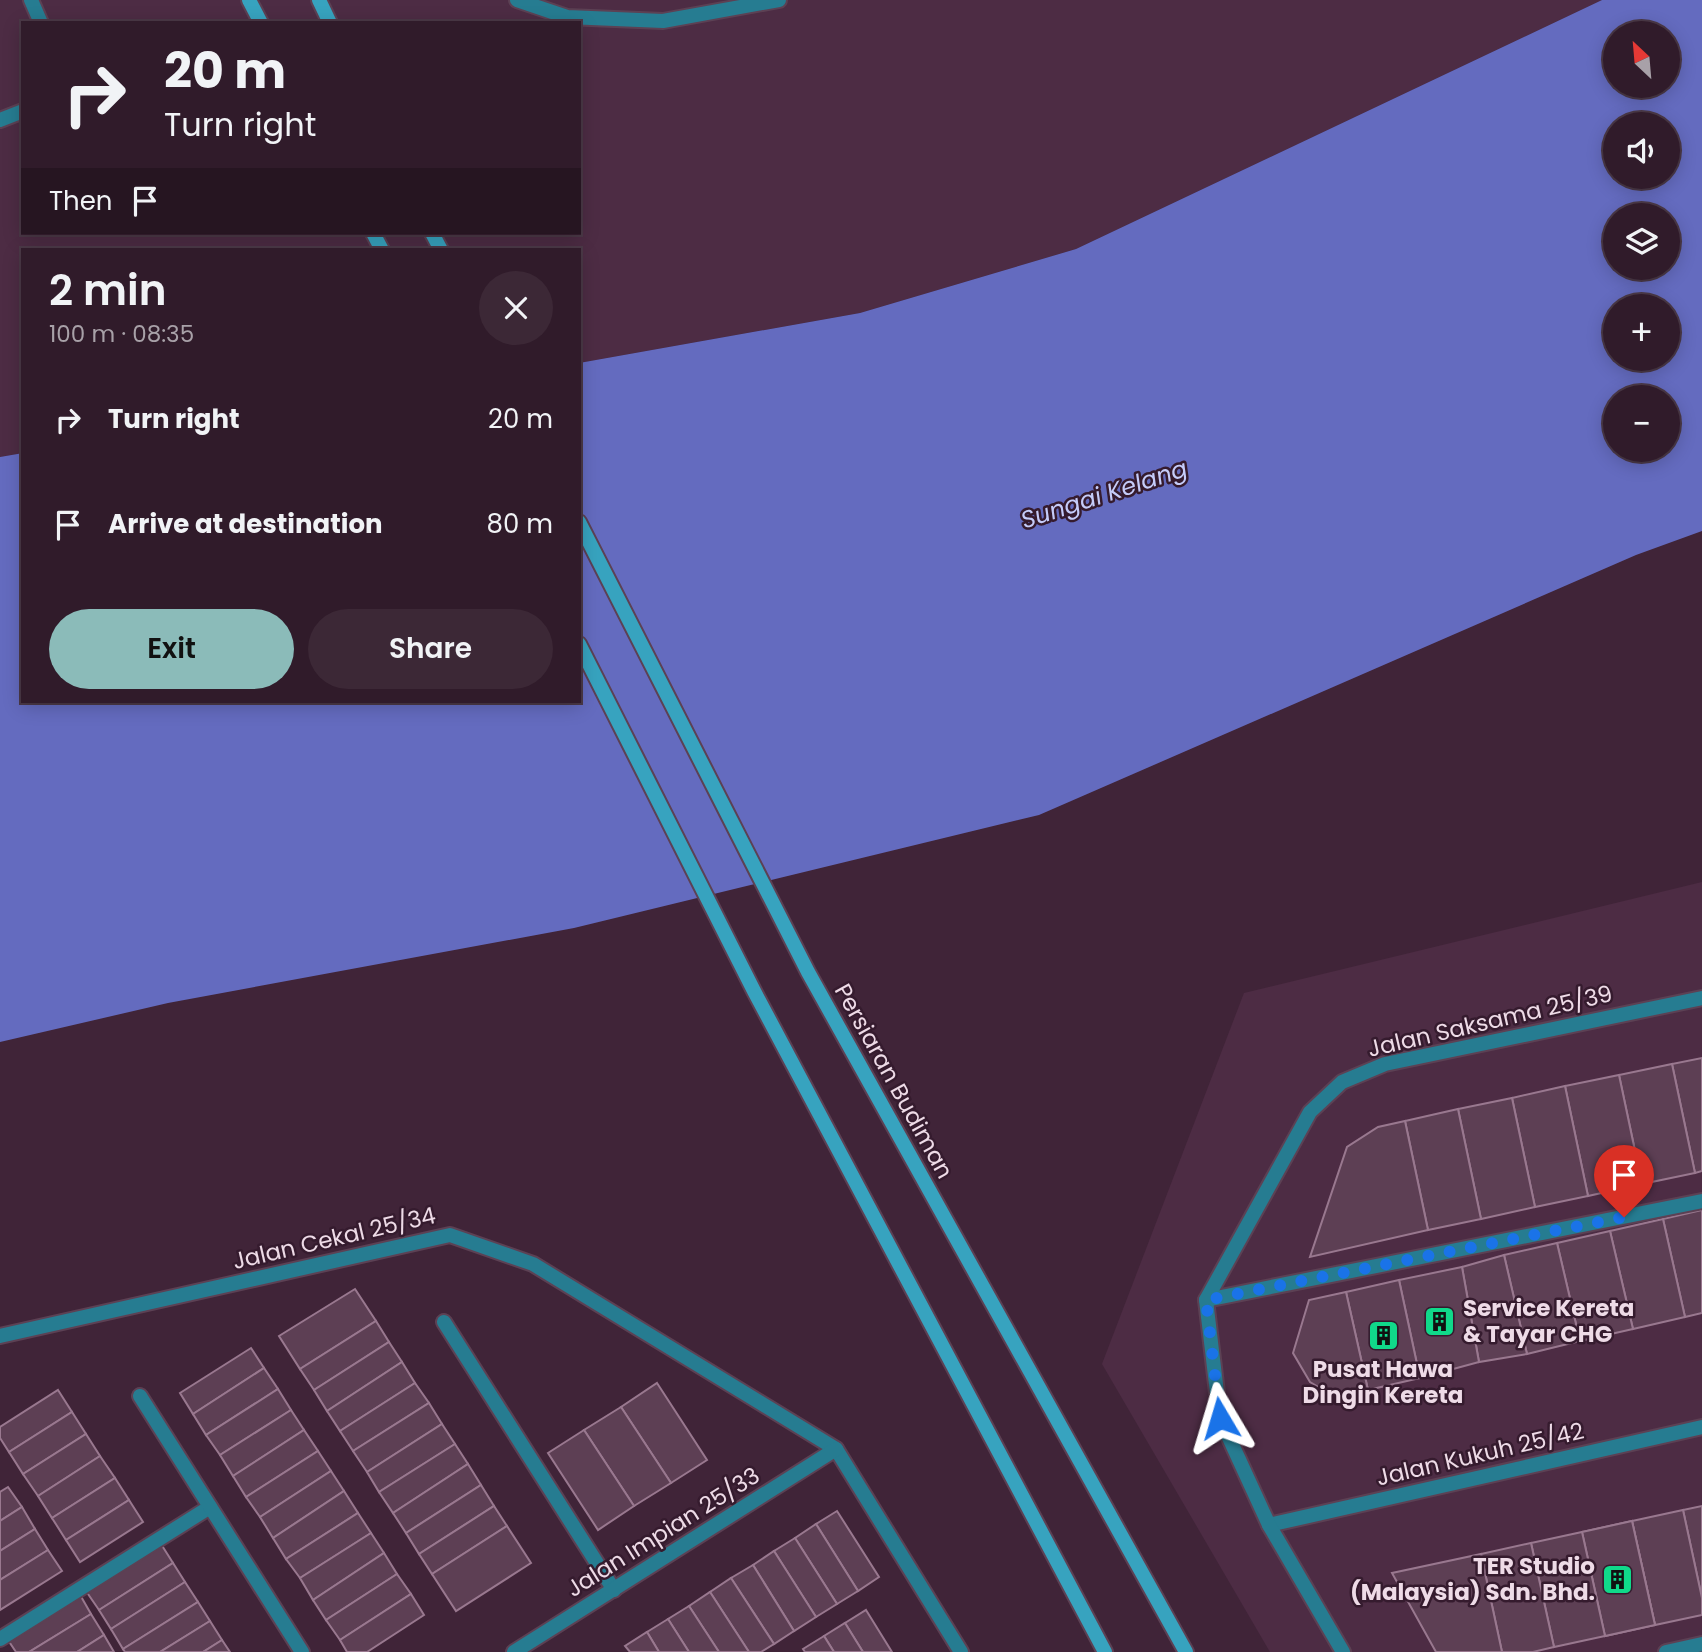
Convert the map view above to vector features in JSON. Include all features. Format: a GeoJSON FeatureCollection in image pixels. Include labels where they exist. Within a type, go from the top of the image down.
{"type":"FeatureCollection","features":[{"type":"Feature","properties":{"kind":"main road"},"geometry":{"type":"LineString","coordinates":[[248,0],[260,21]]}},
{"type":"Feature","properties":{"kind":"main road"},"geometry":{"type":"LineString","coordinates":[[319,0],[329,21]]}},
{"type":"Feature","properties":{"kind":"main road","name":"Persiaran Budiman"},"geometry":{"type":"LineString","coordinates":[[581,526],[808,972],[1186,1652]]}},
{"type":"Feature","properties":{"kind":"main road"},"geometry":{"type":"LineString","coordinates":[[581,647],[754,991],[1105,1652]]}},
{"type":"Feature","properties":{"kind":"street"},"geometry":{"type":"LineString","coordinates":[[31,0],[40,21]]}},
{"type":"Feature","properties":{"kind":"street"},"geometry":{"type":"LineString","coordinates":[[517,0],[567,17],[663,21],[779,0]]}},
{"type":"Feature","properties":{"kind":"street"},"geometry":{"type":"LineString","coordinates":[[560,0],[567,17]]}},
{"type":"Feature","properties":{"kind":"street"},"geometry":{"type":"LineString","coordinates":[[0,120],[21,112]]}},
{"type":"Feature","properties":{"kind":"street","name":"Jalan Saksama 25/39"},"geometry":{"type":"LineString","coordinates":[[1206,1300],[1310,1112],[1342,1083],[1385,1064],[1702,998]]}},
{"type":"Feature","properties":{"kind":"street"},"geometry":{"type":"LineString","coordinates":[[1343,1652],[1269,1525],[1220,1418],[1206,1300],[1702,1201]]}},
{"type":"Feature","properties":{"kind":"street","name":"Jalan Cekal 25/34"},"geometry":{"type":"LineString","coordinates":[[0,1336],[450,1235],[533,1264],[836,1449]]}},
{"type":"Feature","properties":{"kind":"street"},"geometry":{"type":"LineString","coordinates":[[444,1322],[614,1590]]}},
{"type":"Feature","properties":{"kind":"street"},"geometry":{"type":"LineString","coordinates":[[140,1395],[302,1652]]}},
{"type":"Feature","properties":{"kind":"street","name":"Jalan Kukuh 25/42"},"geometry":{"type":"LineString","coordinates":[[1269,1525],[1702,1427]]}},
{"type":"Feature","properties":{"kind":"street"},"geometry":{"type":"LineString","coordinates":[[836,1449],[961,1652]]}},
{"type":"Feature","properties":{"kind":"street","name":"Jalan Impian 25/33"},"geometry":{"type":"LineString","coordinates":[[520,1650],[836,1449]]}},
{"type":"Feature","properties":{"kind":"street"},"geometry":{"type":"LineString","coordinates":[[0,1639],[210,1507]]}},
{"type":"Feature","properties":{"kind":"street"},"geometry":{"type":"LineString","coordinates":[[1666,1652],[1702,1644]]}},
{"type":"Feature","properties":{"kind":"shaded area"},"geometry":{"type":"Polygon","coordinates":[[[0,0],[1602,0],[1076,249],[860,313],[581,363],[581,248],[21,248],[21,453],[0,457],[0,0]]]}},
{"type":"Feature","properties":{"kind":"shaded area"},"geometry":{"type":"Polygon","coordinates":[[[1702,882],[1702,1652],[1270,1652],[1102,1364],[1244,993],[1702,882]]]}},
{"type":"Feature","properties":{"kind":"water","name":"Sungai Kelang"},"geometry":{"type":"Polygon","coordinates":[[[1602,0],[1702,0],[1702,531],[1636,555],[1039,815],[574,928],[168,1003],[0,1042],[0,457],[21,453],[21,703],[581,703],[581,363],[860,313],[1076,249],[1602,0]]]}},
{"type":"Feature","properties":{"kind":"building"},"geometry":{"type":"Polygon","coordinates":[[[1702,1058],[1702,1171],[1695,1173],[1672,1064],[1702,1058]]]}},
{"type":"Feature","properties":{"kind":"building"},"geometry":{"type":"Polygon","coordinates":[[[1672,1064],[1695,1173],[1642,1184],[1619,1075],[1672,1064]]]}},
{"type":"Feature","properties":{"kind":"building"},"geometry":{"type":"Polygon","coordinates":[[[1619,1075],[1642,1184],[1588,1196],[1565,1086],[1619,1075]]]}},
{"type":"Feature","properties":{"kind":"building"},"geometry":{"type":"Polygon","coordinates":[[[1565,1086],[1588,1196],[1535,1207],[1512,1098],[1565,1086]]]}},
{"type":"Feature","properties":{"kind":"building"},"geometry":{"type":"Polygon","coordinates":[[[1512,1098],[1535,1207],[1481,1219],[1458,1109],[1512,1098]]]}},
{"type":"Feature","properties":{"kind":"building"},"geometry":{"type":"Polygon","coordinates":[[[1458,1109],[1481,1219],[1428,1230],[1405,1121],[1458,1109]]]}},
{"type":"Feature","properties":{"kind":"building"},"geometry":{"type":"Polygon","coordinates":[[[1405,1121],[1428,1230],[1310,1257],[1347,1147],[1378,1127],[1405,1121]]]}},
{"type":"Feature","properties":{"kind":"building"},"geometry":{"type":"Polygon","coordinates":[[[1702,1210],[1702,1313],[1685,1317],[1663,1219],[1702,1210]]]}},
{"type":"Feature","properties":{"kind":"building"},"geometry":{"type":"Polygon","coordinates":[[[1663,1219],[1685,1317],[1633,1329],[1610,1231],[1663,1219]]]}},
{"type":"Feature","properties":{"kind":"building"},"geometry":{"type":"Polygon","coordinates":[[[1610,1231],[1633,1329],[1580,1341],[1557,1243],[1610,1231]]]}},
{"type":"Feature","properties":{"kind":"building"},"geometry":{"type":"Polygon","coordinates":[[[1557,1243],[1580,1341],[1527,1354],[1504,1255],[1557,1243]]]}},
{"type":"Feature","properties":{"kind":"building"},"geometry":{"type":"Polygon","coordinates":[[[1504,1255],[1527,1354],[1479,1362],[1462,1267],[1504,1255]]]}},
{"type":"Feature","properties":{"kind":"building","name":"Service Kereta & Tayar CHG"},"geometry":{"type":"Polygon","coordinates":[[[1462,1267],[1479,1362],[1420,1378],[1399,1280],[1462,1267]]]}},
{"type":"Feature","properties":{"kind":"building","name":"Pusat Hawa Dingin Kereta"},"geometry":{"type":"Polygon","coordinates":[[[1399,1280],[1420,1378],[1368,1390],[1346,1292],[1399,1280]]]}},
{"type":"Feature","properties":{"kind":"building"},"geometry":{"type":"Polygon","coordinates":[[[355,1289],[376,1321],[300,1369],[279,1336],[355,1289]]]}},
{"type":"Feature","properties":{"kind":"building"},"geometry":{"type":"Polygon","coordinates":[[[1346,1292],[1368,1390],[1337,1398],[1310,1382],[1293,1353],[1309,1300],[1346,1292]]]}},
{"type":"Feature","properties":{"kind":"building"},"geometry":{"type":"Polygon","coordinates":[[[376,1321],[389,1342],[314,1390],[300,1369],[376,1321]]]}},
{"type":"Feature","properties":{"kind":"building"},"geometry":{"type":"Polygon","coordinates":[[[389,1342],[402,1362],[327,1411],[314,1390],[389,1342]]]}},
{"type":"Feature","properties":{"kind":"building"},"geometry":{"type":"Polygon","coordinates":[[[251,1348],[264,1368],[193,1414],[180,1393],[251,1348]]]}},
{"type":"Feature","properties":{"kind":"building"},"geometry":{"type":"Polygon","coordinates":[[[402,1362],[415,1383],[340,1431],[327,1411],[402,1362]]]}},
{"type":"Feature","properties":{"kind":"building"},"geometry":{"type":"Polygon","coordinates":[[[264,1368],[278,1389],[206,1435],[193,1414],[264,1368]]]}},
{"type":"Feature","properties":{"kind":"building"},"geometry":{"type":"Polygon","coordinates":[[[415,1383],[429,1403],[353,1451],[340,1431],[415,1383]]]}},
{"type":"Feature","properties":{"kind":"building"},"geometry":{"type":"Polygon","coordinates":[[[657,1383],[707,1460],[671,1483],[621,1407],[657,1383]]]}},
{"type":"Feature","properties":{"kind":"building"},"geometry":{"type":"Polygon","coordinates":[[[278,1389],[291,1410],[220,1455],[206,1435],[278,1389]]]}},
{"type":"Feature","properties":{"kind":"building"},"geometry":{"type":"Polygon","coordinates":[[[58,1390],[72,1412],[9,1452],[0,1438],[0,1427],[58,1390]]]}},
{"type":"Feature","properties":{"kind":"building"},"geometry":{"type":"Polygon","coordinates":[[[429,1403],[442,1424],[367,1472],[353,1451],[429,1403]]]}},
{"type":"Feature","properties":{"kind":"building"},"geometry":{"type":"Polygon","coordinates":[[[621,1407],[671,1483],[634,1506],[584,1430],[621,1407]]]}},
{"type":"Feature","properties":{"kind":"building"},"geometry":{"type":"Polygon","coordinates":[[[291,1410],[304,1430],[233,1476],[220,1455],[291,1410]]]}},
{"type":"Feature","properties":{"kind":"building"},"geometry":{"type":"Polygon","coordinates":[[[72,1412],[86,1434],[23,1474],[9,1452],[72,1412]]]}},
{"type":"Feature","properties":{"kind":"building"},"geometry":{"type":"Polygon","coordinates":[[[442,1424],[455,1444],[379,1492],[367,1472],[442,1424]]]}},
{"type":"Feature","properties":{"kind":"building"},"geometry":{"type":"Polygon","coordinates":[[[304,1430],[318,1451],[246,1497],[233,1476],[304,1430]]]}},
{"type":"Feature","properties":{"kind":"building"},"geometry":{"type":"Polygon","coordinates":[[[584,1430],[634,1506],[598,1530],[548,1453],[584,1430]]]}},
{"type":"Feature","properties":{"kind":"building"},"geometry":{"type":"Polygon","coordinates":[[[86,1434],[100,1456],[38,1496],[23,1474],[86,1434]]]}},
{"type":"Feature","properties":{"kind":"building"},"geometry":{"type":"Polygon","coordinates":[[[455,1444],[468,1464],[393,1513],[379,1492],[455,1444]]]}},
{"type":"Feature","properties":{"kind":"building"},"geometry":{"type":"Polygon","coordinates":[[[318,1451],[331,1471],[260,1517],[246,1497],[318,1451]]]}},
{"type":"Feature","properties":{"kind":"building"},"geometry":{"type":"Polygon","coordinates":[[[100,1456],[115,1478],[52,1518],[38,1496],[100,1456]]]}},
{"type":"Feature","properties":{"kind":"building"},"geometry":{"type":"Polygon","coordinates":[[[468,1464],[481,1485],[406,1533],[393,1513],[468,1464]]]}},
{"type":"Feature","properties":{"kind":"building"},"geometry":{"type":"Polygon","coordinates":[[[331,1471],[344,1491],[273,1538],[260,1517],[331,1471]]]}},
{"type":"Feature","properties":{"kind":"building"},"geometry":{"type":"Polygon","coordinates":[[[115,1478],[129,1500],[66,1540],[52,1518],[115,1478]]]}},
{"type":"Feature","properties":{"kind":"building"},"geometry":{"type":"Polygon","coordinates":[[[481,1485],[494,1506],[419,1554],[406,1533],[481,1485]]]}},
{"type":"Feature","properties":{"kind":"building"},"geometry":{"type":"Polygon","coordinates":[[[8,1487],[22,1507],[0,1521],[0,1492],[8,1487]]]}},
{"type":"Feature","properties":{"kind":"building"},"geometry":{"type":"Polygon","coordinates":[[[344,1491],[358,1513],[286,1559],[273,1538],[344,1491]]]}},
{"type":"Feature","properties":{"kind":"building"},"geometry":{"type":"Polygon","coordinates":[[[129,1500],[143,1522],[80,1562],[66,1540],[129,1500]]]}},
{"type":"Feature","properties":{"kind":"building"},"geometry":{"type":"Polygon","coordinates":[[[494,1506],[507,1526],[432,1574],[419,1554],[494,1506]]]}},
{"type":"Feature","properties":{"kind":"building"},"geometry":{"type":"Polygon","coordinates":[[[1702,1506],[1702,1598],[1683,1510],[1702,1506]]]}},
{"type":"Feature","properties":{"kind":"building"},"geometry":{"type":"Polygon","coordinates":[[[22,1507],[35,1529],[0,1551],[0,1521],[22,1507]]]}},
{"type":"Feature","properties":{"kind":"building"},"geometry":{"type":"Polygon","coordinates":[[[1683,1510],[1702,1598],[1702,1615],[1655,1625],[1632,1521],[1683,1510]]]}},
{"type":"Feature","properties":{"kind":"building"},"geometry":{"type":"Polygon","coordinates":[[[837,1511],[879,1577],[858,1591],[816,1524],[837,1511]]]}},
{"type":"Feature","properties":{"kind":"building"},"geometry":{"type":"Polygon","coordinates":[[[358,1513],[371,1533],[300,1578],[286,1559],[358,1513]]]}},
{"type":"Feature","properties":{"kind":"building","name":"TER Studio (Malaysia) Sdn. Bhd."},"geometry":{"type":"Polygon","coordinates":[[[1632,1521],[1655,1625],[1605,1636],[1582,1532],[1632,1521]]]}},
{"type":"Feature","properties":{"kind":"building","name":"TER Studio (Malaysia) Sdn. Bhd."},"geometry":{"type":"Polygon","coordinates":[[[1632,1521],[1655,1625],[1605,1636],[1582,1532],[1632,1521]]]}},
{"type":"Feature","properties":{"kind":"building"},"geometry":{"type":"Polygon","coordinates":[[[816,1524],[858,1591],[837,1604],[795,1538],[816,1524]]]}},
{"type":"Feature","properties":{"kind":"building"},"geometry":{"type":"Polygon","coordinates":[[[507,1526],[531,1563],[456,1611],[432,1574],[507,1526]]]}},
{"type":"Feature","properties":{"kind":"building"},"geometry":{"type":"Polygon","coordinates":[[[35,1529],[48,1550],[0,1580],[0,1551],[35,1529]]]}},
{"type":"Feature","properties":{"kind":"building"},"geometry":{"type":"Polygon","coordinates":[[[1582,1532],[1605,1636],[1554,1647],[1531,1543],[1582,1532]]]}},
{"type":"Feature","properties":{"kind":"building"},"geometry":{"type":"Polygon","coordinates":[[[371,1533],[384,1553],[313,1600],[300,1578],[371,1533]]]}},
{"type":"Feature","properties":{"kind":"building"},"geometry":{"type":"Polygon","coordinates":[[[795,1538],[837,1604],[816,1617],[774,1551],[795,1538]]]}},
{"type":"Feature","properties":{"kind":"building"},"geometry":{"type":"Polygon","coordinates":[[[1531,1543],[1554,1647],[1533,1652],[1502,1652],[1481,1554],[1531,1543]]]}},
{"type":"Feature","properties":{"kind":"building"},"geometry":{"type":"Polygon","coordinates":[[[161,1544],[173,1563],[99,1610],[86,1591],[161,1544]]]}},
{"type":"Feature","properties":{"kind":"building"},"geometry":{"type":"Polygon","coordinates":[[[48,1550],[62,1571],[0,1610],[0,1580],[48,1550]]]}},
{"type":"Feature","properties":{"kind":"building"},"geometry":{"type":"Polygon","coordinates":[[[774,1551],[816,1617],[794,1631],[753,1565],[774,1551]]]}},
{"type":"Feature","properties":{"kind":"building"},"geometry":{"type":"Polygon","coordinates":[[[384,1553],[397,1574],[326,1620],[313,1600],[384,1553]]]}},
{"type":"Feature","properties":{"kind":"building"},"geometry":{"type":"Polygon","coordinates":[[[1481,1554],[1502,1652],[1436,1652],[1392,1573],[1481,1554]]]}},
{"type":"Feature","properties":{"kind":"building"},"geometry":{"type":"Polygon","coordinates":[[[173,1563],[185,1582],[111,1629],[99,1610],[173,1563]]]}},
{"type":"Feature","properties":{"kind":"building"},"geometry":{"type":"Polygon","coordinates":[[[753,1565],[794,1631],[774,1644],[731,1578],[753,1565]]]}},
{"type":"Feature","properties":{"kind":"building"},"geometry":{"type":"Polygon","coordinates":[[[397,1574],[411,1594],[340,1640],[326,1620],[397,1574]]]}},
{"type":"Feature","properties":{"kind":"building"},"geometry":{"type":"Polygon","coordinates":[[[731,1578],[774,1644],[761,1652],[749,1652],[710,1592],[731,1578]]]}},
{"type":"Feature","properties":{"kind":"building"},"geometry":{"type":"Polygon","coordinates":[[[185,1582],[198,1602],[123,1649],[111,1629],[185,1582]]]}},
{"type":"Feature","properties":{"kind":"building"},"geometry":{"type":"Polygon","coordinates":[[[710,1592],[749,1652],[719,1652],[689,1606],[710,1592]]]}},
{"type":"Feature","properties":{"kind":"building"},"geometry":{"type":"Polygon","coordinates":[[[79,1593],[91,1614],[29,1652],[16,1652],[6,1637],[79,1593]]]}},
{"type":"Feature","properties":{"kind":"building"},"geometry":{"type":"Polygon","coordinates":[[[411,1594],[424,1615],[367,1652],[347,1652],[340,1640],[411,1594]]]}},
{"type":"Feature","properties":{"kind":"building"},"geometry":{"type":"Polygon","coordinates":[[[198,1602],[210,1621],[160,1652],[125,1652],[123,1649],[198,1602]]]}},
{"type":"Feature","properties":{"kind":"building"},"geometry":{"type":"Polygon","coordinates":[[[689,1606],[719,1652],[689,1652],[668,1619],[689,1606]]]}},
{"type":"Feature","properties":{"kind":"building"},"geometry":{"type":"Polygon","coordinates":[[[866,1610],[892,1652],[863,1652],[845,1623],[866,1610]]]}},
{"type":"Feature","properties":{"kind":"building"},"geometry":{"type":"Polygon","coordinates":[[[91,1614],[104,1635],[77,1652],[29,1652],[91,1614]]]}},
{"type":"Feature","properties":{"kind":"building"},"geometry":{"type":"Polygon","coordinates":[[[668,1619],[689,1652],[659,1652],[647,1632],[668,1619]]]}},
{"type":"Feature","properties":{"kind":"building"},"geometry":{"type":"Polygon","coordinates":[[[210,1621],[222,1640],[203,1652],[160,1652],[210,1621]]]}},
{"type":"Feature","properties":{"kind":"building"},"geometry":{"type":"Polygon","coordinates":[[[845,1623],[863,1652],[834,1652],[824,1636],[845,1623]]]}},
{"type":"Feature","properties":{"kind":"building"},"geometry":{"type":"Polygon","coordinates":[[[647,1632],[659,1652],[630,1652],[625,1646],[647,1632]]]}},
{"type":"Feature","properties":{"kind":"building"},"geometry":{"type":"Polygon","coordinates":[[[104,1635],[114,1652],[77,1652],[104,1635]]]}},
{"type":"Feature","properties":{"kind":"building"},"geometry":{"type":"Polygon","coordinates":[[[824,1636],[834,1652],[805,1652],[803,1649],[824,1636]]]}},
{"type":"Feature","properties":{"kind":"building"},"geometry":{"type":"Polygon","coordinates":[[[222,1640],[230,1652],[203,1652],[222,1640]]]}},
{"type":"Feature","properties":{"kind":"place","name":"Service Kereta & Tayar CHG"},"geometry":{"type":"Point","coordinates":[1440,1321]}},
{"type":"Feature","properties":{"kind":"place","name":"Pusat Hawa Dingin Kereta"},"geometry":{"type":"Point","coordinates":[1383,1335]}},
{"type":"Feature","properties":{"kind":"place","name":"TER Studio (Malaysia) Sdn. Bhd."},"geometry":{"type":"Point","coordinates":[1618,1579]}},
{"type":"Feature","properties":{"kind":"route"},"geometry":{"type":"LineString","coordinates":[[1220,1418],[1206,1300],[1624,1217]]}}]}
